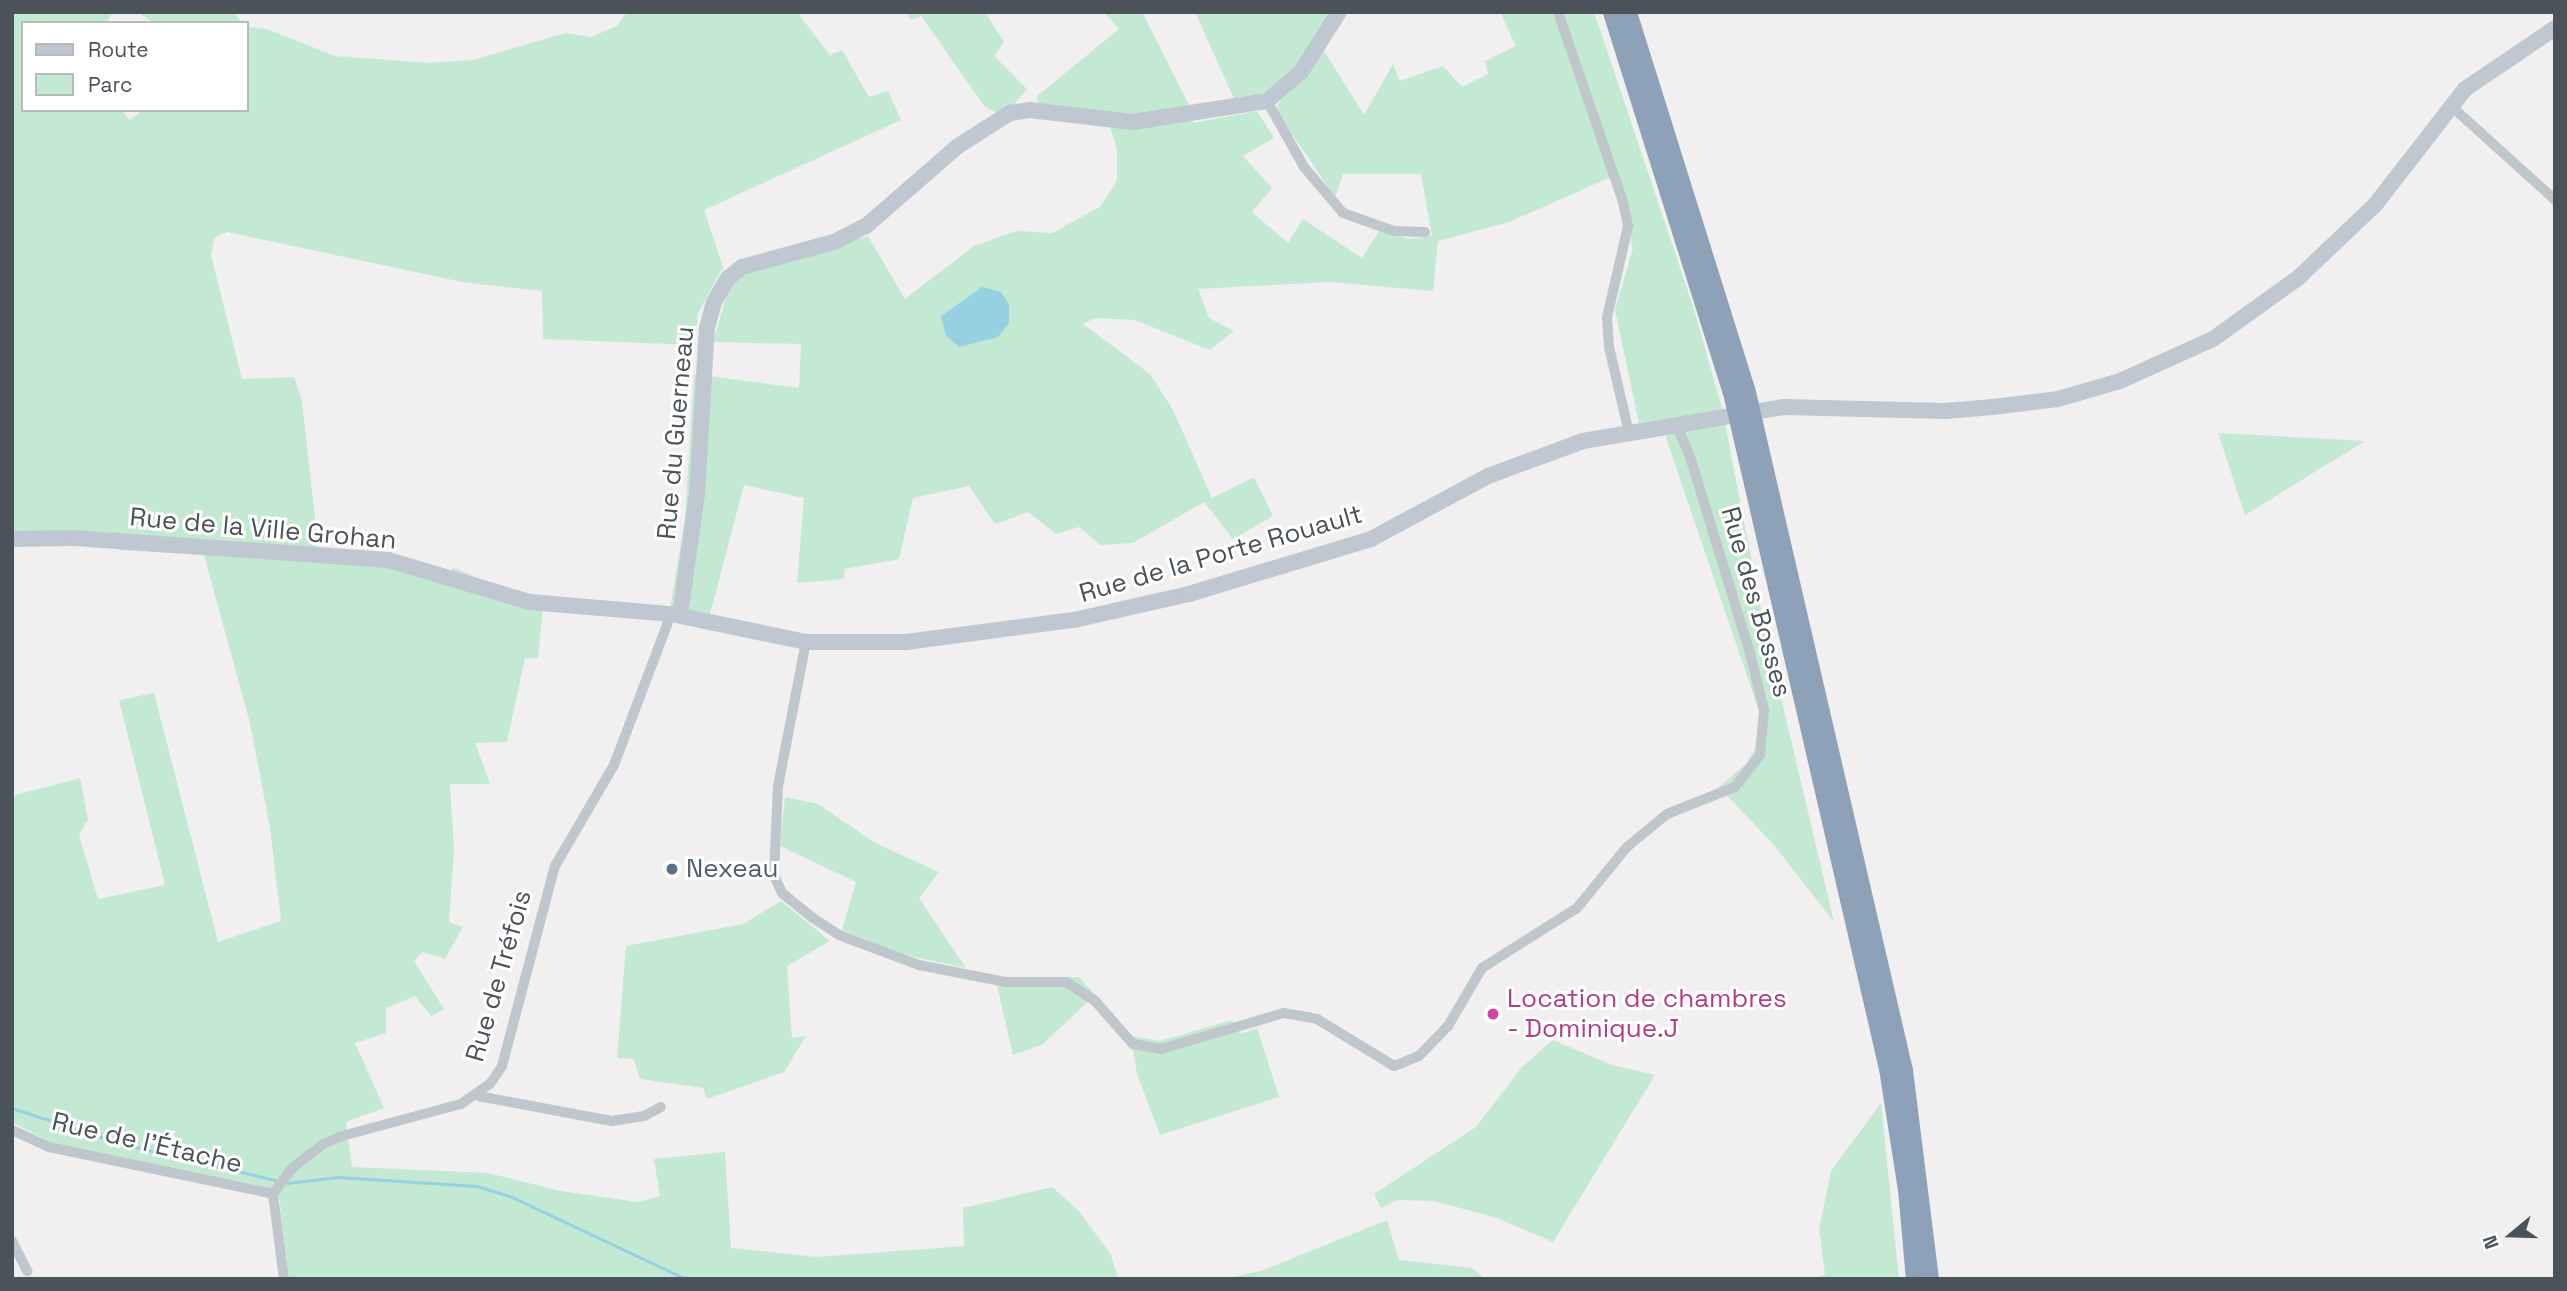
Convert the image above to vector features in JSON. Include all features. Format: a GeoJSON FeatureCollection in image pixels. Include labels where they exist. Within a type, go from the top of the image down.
{"type":"FeatureCollection","features":[{"type":"Feature","properties":{"kind":"highway"},"geometry":{"type":"LineString","coordinates":[[1612,12],[1739,390]]}},
{"type":"Feature","properties":{"kind":"highway"},"geometry":{"type":"LineString","coordinates":[[1627,12],[1739,390],[1888,1068],[1907,1189],[1915,1279]]}},
{"type":"Feature","properties":{"kind":"highway"},"geometry":{"type":"LineString","coordinates":[[1750,439],[1903,1070],[1929,1279]]}},
{"type":"Feature","properties":{"kind":"street"},"geometry":{"type":"LineString","coordinates":[[1339,12],[1301,72],[1267,101],[1304,167],[1343,214],[1395,231],[1425,232]]}},
{"type":"Feature","properties":{"kind":"street"},"geometry":{"type":"LineString","coordinates":[[1558,12],[1623,202],[1628,226],[1607,318],[1609,347],[1629,432]]}},
{"type":"Feature","properties":{"kind":"street","name":"Rue de la Porte Rouault"},"geometry":{"type":"LineString","coordinates":[[676,614],[806,642],[880,644],[997,632],[1074,620],[1189,594],[1371,539],[1535,456],[1629,432],[1783,407],[1945,411],[1993,407],[2057,399],[2120,382],[2213,338],[2298,278],[2375,205],[2450,105],[2479,77],[2554,30]]}},
{"type":"Feature","properties":{"kind":"street","name":"Rue du Guerneau"},"geometry":{"type":"LineString","coordinates":[[676,614],[697,494],[707,328],[728,278],[742,267],[834,242],[866,226],[992,121],[1029,110],[1133,121],[1267,101]]}},
{"type":"Feature","properties":{"kind":"street"},"geometry":{"type":"LineString","coordinates":[[2450,105],[2555,200]]}},
{"type":"Feature","properties":{"kind":"street","name":"Rue des Bosses"},"geometry":{"type":"LineString","coordinates":[[806,642],[778,786],[774,875],[782,893],[813,918],[839,935],[919,965],[1006,982],[1066,982],[1095,1001],[1133,1044],[1161,1049],[1284,1013],[1317,1018],[1394,1066],[1419,1056],[1448,1026],[1482,968],[1577,908],[1627,847],[1667,814],[1735,787],[1760,755],[1764,710],[1750,653],[1689,454],[1676,425]]}},
{"type":"Feature","properties":{"kind":"street","name":"Rue de la Ville Grohan"},"geometry":{"type":"LineString","coordinates":[[12,538],[74,538],[387,560],[530,602],[676,614]]}},
{"type":"Feature","properties":{"kind":"street","name":"Rue de Tréfois"},"geometry":{"type":"LineString","coordinates":[[273,1194],[291,1169],[323,1144],[478,1096],[502,1066],[555,866],[614,765],[676,614]]}},
{"type":"Feature","properties":{"kind":"street"},"geometry":{"type":"LineString","coordinates":[[478,1096],[612,1121],[645,1116],[661,1107]]}},
{"type":"Feature","properties":{"kind":"street","name":"Rue de l'Étache"},"geometry":{"type":"LineString","coordinates":[[12,1130],[49,1147],[273,1194]]}},
{"type":"Feature","properties":{"kind":"street"},"geometry":{"type":"LineString","coordinates":[[273,1194],[284,1279]]}},
{"type":"Feature","properties":{"kind":"street"},"geometry":{"type":"LineString","coordinates":[[12,1241],[27,1271]]}},
{"type":"Feature","properties":{"kind":"green space"},"geometry":{"type":"Polygon","coordinates":[[[12,12],[113,12],[107,21],[21,21],[21,112],[123,112],[130,120],[140,112],[248,112],[248,27],[267,29],[335,56],[429,63],[473,60],[565,33],[592,37],[618,25],[627,12],[797,12],[830,55],[842,50],[869,97],[888,91],[901,120],[704,210],[723,267],[698,313],[695,345],[543,339],[542,291],[462,282],[227,232],[214,238],[211,255],[242,379],[294,377],[302,401],[320,562],[390,566],[453,588],[452,567],[498,587],[544,597],[538,658],[525,658],[507,742],[475,743],[490,784],[450,784],[454,849],[449,922],[463,927],[445,959],[422,952],[414,961],[444,1009],[431,1016],[415,996],[386,1008],[386,1033],[355,1043],[384,1108],[346,1122],[352,1167],[488,1173],[561,1191],[638,1202],[660,1196],[654,1159],[725,1152],[731,1248],[818,1257],[964,1246],[963,1208],[1052,1187],[1079,1211],[1111,1255],[1118,1279],[289,1279],[279,1196],[273,1191],[50,1142],[12,1122],[12,796],[80,778],[88,820],[79,835],[98,899],[165,885],[119,700],[154,693],[218,942],[281,921],[270,828],[250,723],[204,555],[119,550],[115,536],[12,533],[12,12]]]}},
{"type":"Feature","properties":{"kind":"green space"},"geometry":{"type":"Polygon","coordinates":[[[138,12],[234,12],[241,21],[151,21],[138,12]]]}},
{"type":"Feature","properties":{"kind":"green space"},"geometry":{"type":"Polygon","coordinates":[[[905,12],[985,12],[1004,42],[994,56],[1027,89],[1012,107],[996,112],[985,107],[921,16],[911,20],[905,12]]]}},
{"type":"Feature","properties":{"kind":"green space"},"geometry":{"type":"Polygon","coordinates":[[[1104,12],[1142,12],[1188,103],[1193,123],[1257,111],[1274,138],[1243,156],[1272,188],[1252,212],[1288,243],[1303,219],[1362,258],[1379,231],[1410,239],[1432,236],[1421,174],[1343,174],[1335,197],[1277,112],[1278,104],[1324,51],[1364,115],[1393,64],[1400,81],[1443,66],[1462,87],[1488,74],[1485,61],[1516,46],[1500,12],[1594,12],[1693,306],[1722,408],[1765,630],[1834,922],[1774,845],[1719,787],[1746,764],[1759,742],[1760,714],[1660,420],[1639,423],[1615,310],[1633,248],[1611,177],[1509,222],[1438,241],[1433,291],[1330,282],[1198,289],[1209,318],[1234,331],[1210,350],[1135,320],[1095,318],[1083,324],[1150,374],[1173,410],[1212,498],[1254,477],[1273,516],[1233,539],[1204,502],[1133,543],[1101,545],[1079,527],[1056,534],[1028,512],[995,524],[969,486],[913,498],[899,559],[845,569],[844,579],[797,583],[804,498],[744,485],[709,618],[670,609],[685,518],[694,374],[799,388],[801,344],[713,342],[729,287],[741,274],[868,236],[905,299],[974,246],[1016,231],[1052,233],[1100,207],[1117,181],[1117,149],[1105,111],[1038,105],[1037,96],[1119,29],[1104,12]]]}},
{"type":"Feature","properties":{"kind":"green space"},"geometry":{"type":"Polygon","coordinates":[[[1195,12],[1331,12],[1294,70],[1272,90],[1235,101],[1195,12]]]}},
{"type":"Feature","properties":{"kind":"green space"},"geometry":{"type":"Polygon","coordinates":[[[2218,433],[2365,441],[2245,515],[2218,433]]]}},
{"type":"Feature","properties":{"kind":"green space"},"geometry":{"type":"Polygon","coordinates":[[[785,797],[818,804],[875,843],[939,872],[919,898],[966,968],[905,955],[842,930],[856,882],[780,846],[785,797]]]}},
{"type":"Feature","properties":{"kind":"green space"},"geometry":{"type":"Polygon","coordinates":[[[781,901],[830,941],[787,966],[792,1038],[806,1036],[784,1072],[707,1099],[703,1088],[640,1079],[634,1059],[617,1058],[626,946],[743,924],[781,901]]]}},
{"type":"Feature","properties":{"kind":"green space"},"geometry":{"type":"Polygon","coordinates":[[[995,977],[1079,977],[1095,995],[1043,1044],[1013,1055],[995,977]]]}},
{"type":"Feature","properties":{"kind":"green space"},"geometry":{"type":"Polygon","coordinates":[[[1232,1020],[1240,1034],[1257,1028],[1279,1097],[1160,1135],[1137,1074],[1131,1036],[1160,1041],[1232,1020]]]}},
{"type":"Feature","properties":{"kind":"green space"},"geometry":{"type":"Polygon","coordinates":[[[1553,1040],[1612,1065],[1655,1075],[1553,1242],[1497,1218],[1434,1201],[1397,1200],[1381,1208],[1374,1194],[1476,1127],[1522,1067],[1553,1040]]]}},
{"type":"Feature","properties":{"kind":"green space"},"geometry":{"type":"Polygon","coordinates":[[[1881,1103],[1899,1279],[1814,1279],[1825,1274],[1819,1229],[1831,1171],[1881,1103]]]}},
{"type":"Feature","properties":{"kind":"green space"},"geometry":{"type":"Polygon","coordinates":[[[1387,1220],[1399,1260],[1472,1268],[1485,1279],[1225,1279],[1264,1270],[1387,1220]]]}},
{"type":"Feature","properties":{"kind":"water"},"geometry":{"type":"Polygon","coordinates":[[[982,287],[1001,292],[1009,304],[1009,323],[998,337],[959,347],[946,336],[941,316],[982,287]]]}},
{"type":"Feature","properties":{"kind":"waterway"},"geometry":{"type":"LineString","coordinates":[[12,1108],[122,1144],[275,1180]]}},
{"type":"Feature","properties":{"kind":"waterway"},"geometry":{"type":"LineString","coordinates":[[288,1183],[338,1177],[477,1186],[512,1197],[686,1279]]}},
{"type":"Feature","properties":{"kind":"place","name":"Nexeau"},"geometry":{"type":"Point","coordinates":[672,869]}},
{"type":"Feature","properties":{"kind":"place","name":"Location de chambres - Dominique.J"},"geometry":{"type":"Point","coordinates":[1493,1014]}}]}
